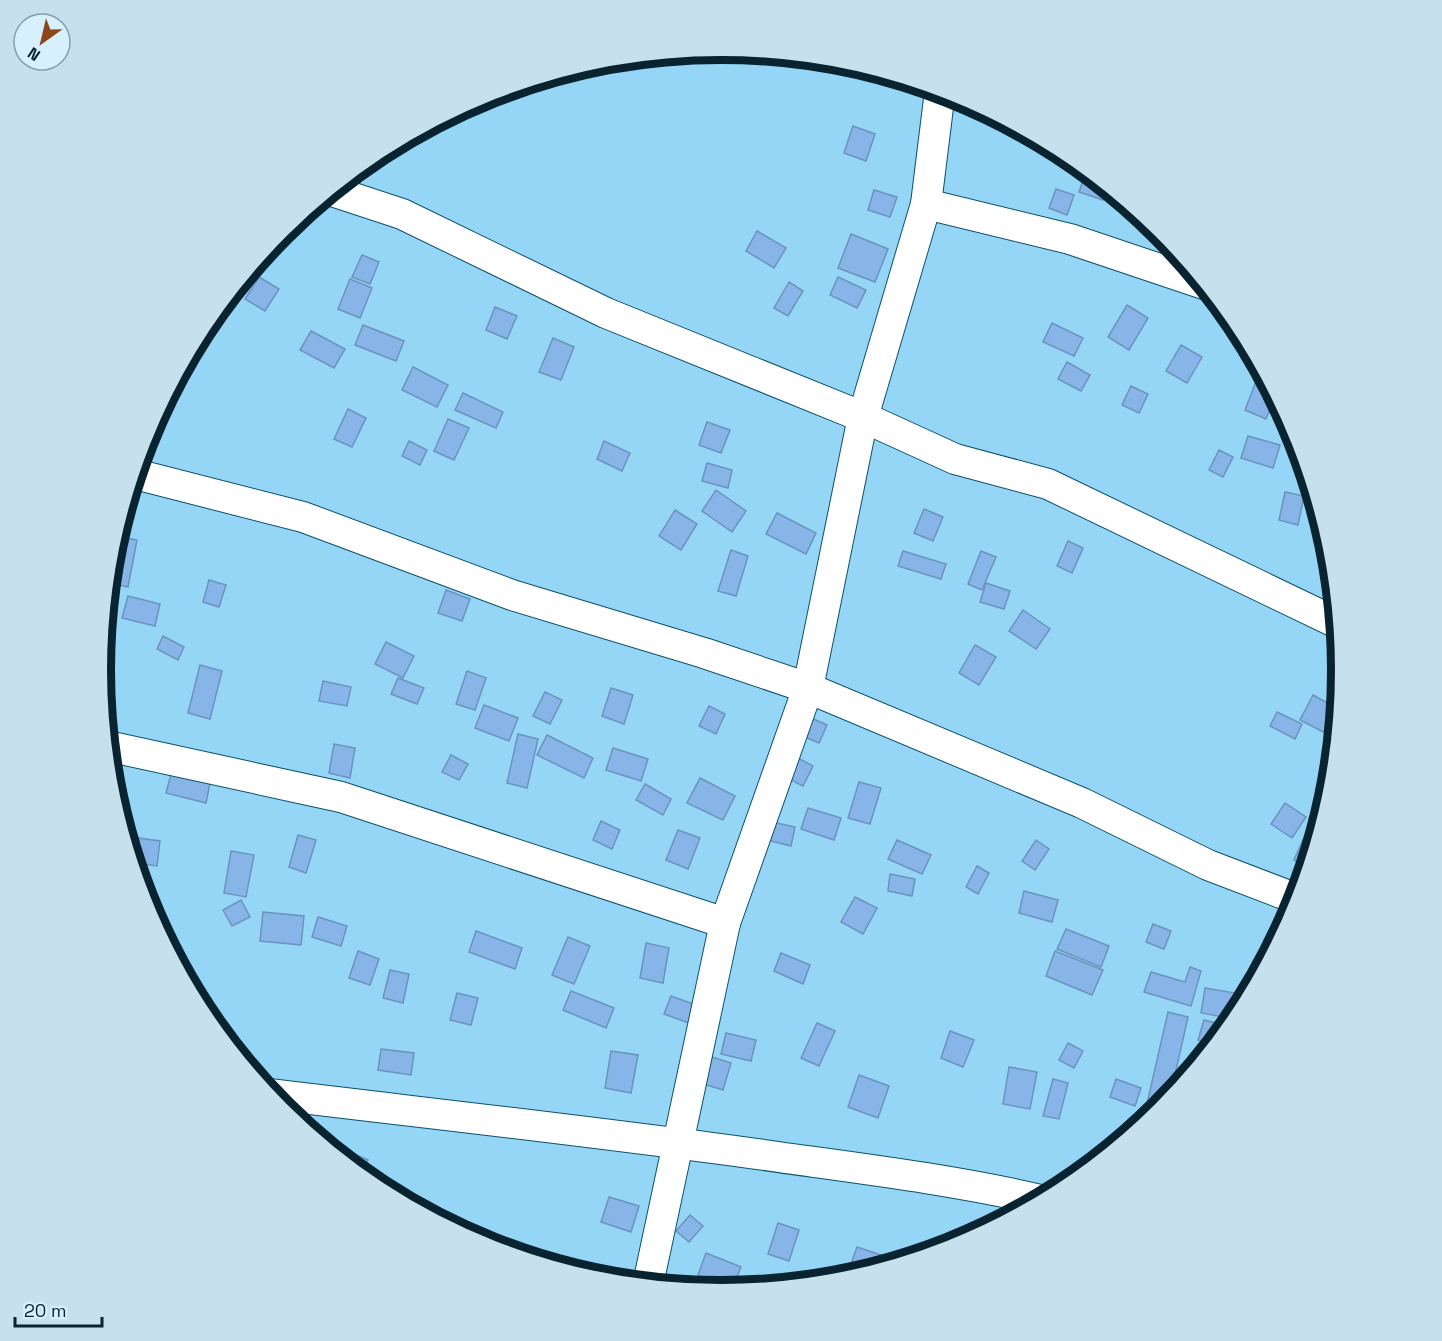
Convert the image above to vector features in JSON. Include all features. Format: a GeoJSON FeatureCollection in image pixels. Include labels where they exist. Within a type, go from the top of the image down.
{"type":"FeatureCollection","features":[{"type":"Feature","properties":{"kind":"street"},"geometry":{"type":"LineString","coordinates":[[650,1277],[725,923],[808,688],[862,417],[926,204],[939,100]]}},
{"type":"Feature","properties":{"kind":"street"},"geometry":{"type":"LineString","coordinates":[[340,194],[402,214],[606,313],[862,417],[955,459],[1048,484],[1329,619]]}},
{"type":"Feature","properties":{"kind":"street"},"geometry":{"type":"LineString","coordinates":[[926,204],[1071,239],[1189,279]]}},
{"type":"Feature","properties":{"kind":"street"},"geometry":{"type":"LineString","coordinates":[[142,476],[303,517],[512,595],[704,653],[808,688],[1082,803],[1208,866],[1288,896]]}},
{"type":"Feature","properties":{"kind":"street"},"geometry":{"type":"LineString","coordinates":[[116,748],[341,797],[725,923]]}},
{"type":"Feature","properties":{"kind":"street"},"geometry":{"type":"LineString","coordinates":[[283,1096],[679,1143],[898,1173],[1029,1197]]}},
{"type":"Feature","properties":{"kind":"building"},"geometry":{"type":"Polygon","coordinates":[[[853,126],[875,134],[866,161],[844,153],[853,126]]]}},
{"type":"Feature","properties":{"kind":"building"},"geometry":{"type":"Polygon","coordinates":[[[1083,179],[1105,196],[1103,200],[1079,192],[1083,179]]]}},
{"type":"Feature","properties":{"kind":"building"},"geometry":{"type":"Polygon","coordinates":[[[1056,189],[1074,195],[1067,215],[1049,208],[1056,189]]]}},
{"type":"Feature","properties":{"kind":"building"},"geometry":{"type":"Polygon","coordinates":[[[874,190],[897,197],[890,217],[868,210],[874,190]]]}},
{"type":"Feature","properties":{"kind":"building"},"geometry":{"type":"Polygon","coordinates":[[[757,231],[786,248],[774,268],[746,251],[757,231]]]}},
{"type":"Feature","properties":{"kind":"building"},"geometry":{"type":"Polygon","coordinates":[[[851,234],[888,249],[875,282],[838,268],[851,234]]]}},
{"type":"Feature","properties":{"kind":"building"},"geometry":{"type":"Polygon","coordinates":[[[362,255],[379,262],[370,284],[352,277],[362,255]]]}},
{"type":"Feature","properties":{"kind":"building"},"geometry":{"type":"Polygon","coordinates":[[[259,277],[279,289],[265,311],[245,299],[259,277]]]}},
{"type":"Feature","properties":{"kind":"building"},"geometry":{"type":"Polygon","coordinates":[[[838,277],[866,290],[857,308],[830,295],[838,277]]]}},
{"type":"Feature","properties":{"kind":"building"},"geometry":{"type":"Polygon","coordinates":[[[350,279],[372,288],[360,318],[338,309],[350,279]]]}},
{"type":"Feature","properties":{"kind":"building"},"geometry":{"type":"Polygon","coordinates":[[[789,282],[803,291],[788,316],[774,308],[789,282]]]}},
{"type":"Feature","properties":{"kind":"building"},"geometry":{"type":"Polygon","coordinates":[[[1127,305],[1148,318],[1129,350],[1108,337],[1127,305]]]}},
{"type":"Feature","properties":{"kind":"building"},"geometry":{"type":"Polygon","coordinates":[[[495,307],[517,316],[507,339],[486,330],[495,307]]]}},
{"type":"Feature","properties":{"kind":"building"},"geometry":{"type":"Polygon","coordinates":[[[1052,323],[1083,338],[1074,356],[1043,342],[1052,323]]]}},
{"type":"Feature","properties":{"kind":"building"},"geometry":{"type":"Polygon","coordinates":[[[363,325],[404,341],[396,361],[355,345],[363,325]]]}},
{"type":"Feature","properties":{"kind":"building"},"geometry":{"type":"Polygon","coordinates":[[[311,331],[345,349],[334,368],[300,350],[311,331]]]}},
{"type":"Feature","properties":{"kind":"building"},"geometry":{"type":"Polygon","coordinates":[[[553,338],[574,347],[561,380],[539,372],[553,338]]]}},
{"type":"Feature","properties":{"kind":"building"},"geometry":{"type":"Polygon","coordinates":[[[1181,345],[1202,357],[1187,383],[1166,371],[1181,345]]]}},
{"type":"Feature","properties":{"kind":"building"},"geometry":{"type":"Polygon","coordinates":[[[1067,362],[1090,375],[1081,391],[1058,379],[1067,362]]]}},
{"type":"Feature","properties":{"kind":"building"},"geometry":{"type":"Polygon","coordinates":[[[413,367],[448,385],[437,407],[402,390],[413,367]]]}},
{"type":"Feature","properties":{"kind":"building"},"geometry":{"type":"Polygon","coordinates":[[[1257,378],[1271,405],[1266,419],[1245,410],[1257,378]]]}},
{"type":"Feature","properties":{"kind":"building"},"geometry":{"type":"Polygon","coordinates":[[[1131,386],[1148,394],[1139,413],[1122,405],[1131,386]]]}},
{"type":"Feature","properties":{"kind":"building"},"geometry":{"type":"Polygon","coordinates":[[[463,393],[503,412],[496,428],[455,410],[463,393]]]}},
{"type":"Feature","properties":{"kind":"building"},"geometry":{"type":"Polygon","coordinates":[[[348,409],[366,418],[352,447],[334,439],[348,409]]]}},
{"type":"Feature","properties":{"kind":"building"},"geometry":{"type":"Polygon","coordinates":[[[448,419],[469,428],[454,460],[434,451],[448,419]]]}},
{"type":"Feature","properties":{"kind":"building"},"geometry":{"type":"Polygon","coordinates":[[[707,422],[730,430],[721,453],[699,445],[707,422]]]}},
{"type":"Feature","properties":{"kind":"building"},"geometry":{"type":"Polygon","coordinates":[[[1248,436],[1280,445],[1273,468],[1241,458],[1248,436]]]}},
{"type":"Feature","properties":{"kind":"building"},"geometry":{"type":"Polygon","coordinates":[[[409,441],[427,450],[420,465],[402,456],[409,441]]]}},
{"type":"Feature","properties":{"kind":"building"},"geometry":{"type":"Polygon","coordinates":[[[604,441],[630,453],[622,471],[597,459],[604,441]]]}},
{"type":"Feature","properties":{"kind":"building"},"geometry":{"type":"Polygon","coordinates":[[[1219,450],[1233,457],[1223,477],[1209,470],[1219,450]]]}},
{"type":"Feature","properties":{"kind":"building"},"geometry":{"type":"Polygon","coordinates":[[[707,463],[732,470],[728,488],[702,481],[707,463]]]}},
{"type":"Feature","properties":{"kind":"building"},"geometry":{"type":"Polygon","coordinates":[[[716,490],[746,511],[732,532],[702,511],[716,490]]]}},
{"type":"Feature","properties":{"kind":"building"},"geometry":{"type":"Polygon","coordinates":[[[1285,492],[1304,496],[1298,525],[1279,520],[1285,492]]]}},
{"type":"Feature","properties":{"kind":"building"},"geometry":{"type":"Polygon","coordinates":[[[924,509],[943,517],[933,541],[914,533],[924,509]]]}},
{"type":"Feature","properties":{"kind":"building"},"geometry":{"type":"Polygon","coordinates":[[[675,510],[697,524],[681,550],[659,536],[675,510]]]}},
{"type":"Feature","properties":{"kind":"building"},"geometry":{"type":"Polygon","coordinates":[[[777,513],[816,533],[806,554],[766,534],[777,513]]]}},
{"type":"Feature","properties":{"kind":"building"},"geometry":{"type":"Polygon","coordinates":[[[125,538],[137,540],[128,587],[117,585],[125,538]]]}},
{"type":"Feature","properties":{"kind":"building"},"geometry":{"type":"Polygon","coordinates":[[[1068,541],[1083,548],[1072,573],[1057,566],[1068,541]]]}},
{"type":"Feature","properties":{"kind":"building"},"geometry":{"type":"Polygon","coordinates":[[[731,550],[748,556],[736,596],[718,591],[731,550]]]}},
{"type":"Feature","properties":{"kind":"building"},"geometry":{"type":"Polygon","coordinates":[[[903,551],[946,564],[941,579],[898,566],[903,551]]]}},
{"type":"Feature","properties":{"kind":"building"},"geometry":{"type":"Polygon","coordinates":[[[981,551],[996,557],[982,590],[968,584],[981,551]]]}},
{"type":"Feature","properties":{"kind":"building"},"geometry":{"type":"Polygon","coordinates":[[[209,580],[226,585],[219,607],[203,602],[209,580]]]}},
{"type":"Feature","properties":{"kind":"building"},"geometry":{"type":"Polygon","coordinates":[[[986,583],[1010,591],[1004,609],[980,602],[986,583]]]}},
{"type":"Feature","properties":{"kind":"building"},"geometry":{"type":"Polygon","coordinates":[[[446,590],[470,599],[462,621],[438,613],[446,590]]]}},
{"type":"Feature","properties":{"kind":"building"},"geometry":{"type":"Polygon","coordinates":[[[128,596],[160,604],[155,626],[122,618],[128,596]]]}},
{"type":"Feature","properties":{"kind":"building"},"geometry":{"type":"Polygon","coordinates":[[[1023,610],[1050,629],[1036,649],[1009,631],[1023,610]]]}},
{"type":"Feature","properties":{"kind":"building"},"geometry":{"type":"Polygon","coordinates":[[[163,636],[184,647],[178,660],[157,649],[163,636]]]}},
{"type":"Feature","properties":{"kind":"building"},"geometry":{"type":"Polygon","coordinates":[[[386,642],[414,656],[403,678],[375,664],[386,642]]]}},
{"type":"Feature","properties":{"kind":"building"},"geometry":{"type":"Polygon","coordinates":[[[975,645],[996,657],[979,685],[959,673],[975,645]]]}},
{"type":"Feature","properties":{"kind":"building"},"geometry":{"type":"Polygon","coordinates":[[[200,665],[222,671],[210,719],[188,713],[200,665]]]}},
{"type":"Feature","properties":{"kind":"building"},"geometry":{"type":"Polygon","coordinates":[[[467,671],[486,678],[475,710],[456,704],[467,671]]]}},
{"type":"Feature","properties":{"kind":"building"},"geometry":{"type":"Polygon","coordinates":[[[398,678],[424,688],[417,704],[391,694],[398,678]]]}},
{"type":"Feature","properties":{"kind":"building"},"geometry":{"type":"Polygon","coordinates":[[[323,681],[351,687],[347,706],[319,701],[323,681]]]}},
{"type":"Feature","properties":{"kind":"building"},"geometry":{"type":"Polygon","coordinates":[[[611,688],[633,695],[624,724],[602,716],[611,688]]]}},
{"type":"Feature","properties":{"kind":"building"},"geometry":{"type":"Polygon","coordinates":[[[545,692],[562,700],[550,724],[533,716],[545,692]]]}},
{"type":"Feature","properties":{"kind":"building"},"geometry":{"type":"Polygon","coordinates":[[[1313,695],[1330,705],[1328,734],[1300,720],[1313,695]]]}},
{"type":"Feature","properties":{"kind":"building"},"geometry":{"type":"Polygon","coordinates":[[[484,705],[518,718],[509,741],[475,728],[484,705]]]}},
{"type":"Feature","properties":{"kind":"building"},"geometry":{"type":"Polygon","coordinates":[[[709,706],[725,714],[716,734],[699,726],[709,706]]]}},
{"type":"Feature","properties":{"kind":"building"},"geometry":{"type":"Polygon","coordinates":[[[1277,712],[1302,724],[1295,739],[1270,726],[1277,712]]]}},
{"type":"Feature","properties":{"kind":"building"},"geometry":{"type":"Polygon","coordinates":[[[811,718],[827,725],[819,743],[803,736],[811,718]]]}},
{"type":"Feature","properties":{"kind":"building"},"geometry":{"type":"Polygon","coordinates":[[[518,734],[538,739],[527,788],[507,783],[518,734]]]}},
{"type":"Feature","properties":{"kind":"building"},"geometry":{"type":"Polygon","coordinates":[[[547,735],[593,758],[584,778],[537,755],[547,735]]]}},
{"type":"Feature","properties":{"kind":"building"},"geometry":{"type":"Polygon","coordinates":[[[334,744],[355,748],[350,778],[329,773],[334,744]]]}},
{"type":"Feature","properties":{"kind":"building"},"geometry":{"type":"Polygon","coordinates":[[[613,748],[648,759],[641,781],[606,770],[613,748]]]}},
{"type":"Feature","properties":{"kind":"building"},"geometry":{"type":"Polygon","coordinates":[[[451,755],[468,764],[459,780],[442,772],[451,755]]]}},
{"type":"Feature","properties":{"kind":"building"},"geometry":{"type":"Polygon","coordinates":[[[796,757],[813,766],[803,786],[785,777],[796,757]]]}},
{"type":"Feature","properties":{"kind":"building"},"geometry":{"type":"Polygon","coordinates":[[[171,774],[210,783],[206,803],[166,793],[171,774]]]}},
{"type":"Feature","properties":{"kind":"building"},"geometry":{"type":"Polygon","coordinates":[[[700,778],[735,796],[723,820],[687,803],[700,778]]]}},
{"type":"Feature","properties":{"kind":"building"},"geometry":{"type":"Polygon","coordinates":[[[859,782],[881,788],[870,824],[848,818],[859,782]]]}},
{"type":"Feature","properties":{"kind":"building"},"geometry":{"type":"Polygon","coordinates":[[[645,784],[671,799],[663,815],[636,800],[645,784]]]}},
{"type":"Feature","properties":{"kind":"building"},"geometry":{"type":"Polygon","coordinates":[[[1285,803],[1306,817],[1292,838],[1271,824],[1285,803]]]}},
{"type":"Feature","properties":{"kind":"building"},"geometry":{"type":"Polygon","coordinates":[[[808,808],[841,818],[834,840],[801,829],[808,808]]]}},
{"type":"Feature","properties":{"kind":"building"},"geometry":{"type":"Polygon","coordinates":[[[601,821],[620,830],[612,849],[593,840],[601,821]]]}},
{"type":"Feature","properties":{"kind":"building"},"geometry":{"type":"Polygon","coordinates":[[[768,821],[795,827],[791,846],[763,839],[768,821]]]}},
{"type":"Feature","properties":{"kind":"building"},"geometry":{"type":"Polygon","coordinates":[[[678,830],[700,838],[688,869],[666,860],[678,830]]]}},
{"type":"Feature","properties":{"kind":"building"},"geometry":{"type":"Polygon","coordinates":[[[298,835],[316,840],[306,873],[289,867],[298,835]]]}},
{"type":"Feature","properties":{"kind":"building"},"geometry":{"type":"Polygon","coordinates":[[[139,838],[160,841],[157,866],[142,864],[137,849],[139,838]]]}},
{"type":"Feature","properties":{"kind":"building"},"geometry":{"type":"Polygon","coordinates":[[[897,840],[931,855],[922,874],[888,859],[897,840]]]}},
{"type":"Feature","properties":{"kind":"building"},"geometry":{"type":"Polygon","coordinates":[[[1036,840],[1049,849],[1035,870],[1022,861],[1036,840]]]}},
{"type":"Feature","properties":{"kind":"building"},"geometry":{"type":"Polygon","coordinates":[[[1303,840],[1307,842],[1300,863],[1294,860],[1303,840]]]}},
{"type":"Feature","properties":{"kind":"building"},"geometry":{"type":"Polygon","coordinates":[[[231,851],[254,855],[246,897],[224,893],[231,851]]]}},
{"type":"Feature","properties":{"kind":"building"},"geometry":{"type":"Polygon","coordinates":[[[977,866],[989,873],[978,894],[966,887],[977,866]]]}},
{"type":"Feature","properties":{"kind":"building"},"geometry":{"type":"Polygon","coordinates":[[[890,874],[915,879],[912,896],[888,891],[890,874]]]}},
{"type":"Feature","properties":{"kind":"building"},"geometry":{"type":"Polygon","coordinates":[[[1024,891],[1058,900],[1052,922],[1019,913],[1024,891]]]}},
{"type":"Feature","properties":{"kind":"building"},"geometry":{"type":"Polygon","coordinates":[[[855,897],[877,908],[863,934],[841,922],[855,897]]]}},
{"type":"Feature","properties":{"kind":"building"},"geometry":{"type":"Polygon","coordinates":[[[241,900],[250,917],[232,926],[223,910],[241,900]]]}},
{"type":"Feature","properties":{"kind":"building"},"geometry":{"type":"Polygon","coordinates":[[[263,912],[304,916],[301,945],[260,941],[263,912]]]}},
{"type":"Feature","properties":{"kind":"building"},"geometry":{"type":"Polygon","coordinates":[[[318,917],[347,926],[341,946],[312,937],[318,917]]]}},
{"type":"Feature","properties":{"kind":"building"},"geometry":{"type":"Polygon","coordinates":[[[1153,924],[1171,931],[1164,949],[1146,942],[1153,924]]]}},
{"type":"Feature","properties":{"kind":"building"},"geometry":{"type":"Polygon","coordinates":[[[1066,929],[1109,946],[1101,967],[1057,949],[1066,929]]]}},
{"type":"Feature","properties":{"kind":"building"},"geometry":{"type":"Polygon","coordinates":[[[476,931],[522,948],[515,969],[469,952],[476,931]]]}},
{"type":"Feature","properties":{"kind":"building"},"geometry":{"type":"Polygon","coordinates":[[[568,937],[590,946],[574,984],[552,975],[568,937]]]}},
{"type":"Feature","properties":{"kind":"building"},"geometry":{"type":"Polygon","coordinates":[[[646,943],[669,948],[663,983],[640,978],[646,943]]]}},
{"type":"Feature","properties":{"kind":"building"},"geometry":{"type":"Polygon","coordinates":[[[358,951],[379,959],[370,985],[349,978],[358,951]]]}},
{"type":"Feature","properties":{"kind":"building"},"geometry":{"type":"Polygon","coordinates":[[[1055,951],[1103,970],[1092,995],[1046,976],[1055,951]]]}},
{"type":"Feature","properties":{"kind":"building"},"geometry":{"type":"Polygon","coordinates":[[[781,953],[810,965],[803,984],[774,971],[781,953]]]}},
{"type":"Feature","properties":{"kind":"building"},"geometry":{"type":"Polygon","coordinates":[[[1190,967],[1201,971],[1191,1006],[1144,992],[1151,972],[1185,982],[1190,967]]]}},
{"type":"Feature","properties":{"kind":"building"},"geometry":{"type":"Polygon","coordinates":[[[390,970],[409,974],[403,1003],[383,998],[390,970]]]}},
{"type":"Feature","properties":{"kind":"building"},"geometry":{"type":"Polygon","coordinates":[[[1205,988],[1239,994],[1224,1017],[1201,1013],[1205,988]]]}},
{"type":"Feature","properties":{"kind":"building"},"geometry":{"type":"Polygon","coordinates":[[[571,991],[614,1008],[606,1028],[563,1010],[571,991]]]}},
{"type":"Feature","properties":{"kind":"building"},"geometry":{"type":"Polygon","coordinates":[[[457,993],[478,998],[471,1025],[450,1020],[457,993]]]}},
{"type":"Feature","properties":{"kind":"building"},"geometry":{"type":"Polygon","coordinates":[[[671,996],[704,1008],[697,1026],[664,1014],[671,996]]]}},
{"type":"Feature","properties":{"kind":"building"},"geometry":{"type":"Polygon","coordinates":[[[1168,1012],[1188,1017],[1174,1080],[1146,1108],[1168,1012]]]}},
{"type":"Feature","properties":{"kind":"building"},"geometry":{"type":"Polygon","coordinates":[[[1204,1020],[1219,1024],[1205,1042],[1198,1040],[1204,1020]]]}},
{"type":"Feature","properties":{"kind":"building"},"geometry":{"type":"Polygon","coordinates":[[[817,1023],[835,1031],[819,1066],[801,1058],[817,1023]]]}},
{"type":"Feature","properties":{"kind":"building"},"geometry":{"type":"Polygon","coordinates":[[[950,1031],[974,1040],[963,1067],[941,1058],[950,1031]]]}},
{"type":"Feature","properties":{"kind":"building"},"geometry":{"type":"Polygon","coordinates":[[[726,1033],[756,1040],[751,1061],[721,1054],[726,1033]]]}},
{"type":"Feature","properties":{"kind":"building"},"geometry":{"type":"Polygon","coordinates":[[[1068,1043],[1083,1051],[1074,1068],[1059,1060],[1068,1043]]]}},
{"type":"Feature","properties":{"kind":"building"},"geometry":{"type":"Polygon","coordinates":[[[381,1049],[414,1053],[411,1075],[378,1070],[381,1049]]]}},
{"type":"Feature","properties":{"kind":"building"},"geometry":{"type":"Polygon","coordinates":[[[611,1051],[638,1055],[631,1093],[605,1088],[611,1051]]]}},
{"type":"Feature","properties":{"kind":"building"},"geometry":{"type":"Polygon","coordinates":[[[712,1057],[731,1063],[723,1090],[704,1084],[712,1057]]]}},
{"type":"Feature","properties":{"kind":"building"},"geometry":{"type":"Polygon","coordinates":[[[1009,1067],[1037,1072],[1030,1109],[1003,1104],[1009,1067]]]}},
{"type":"Feature","properties":{"kind":"building"},"geometry":{"type":"Polygon","coordinates":[[[859,1075],[889,1086],[878,1118],[848,1107],[859,1075]]]}},
{"type":"Feature","properties":{"kind":"building"},"geometry":{"type":"Polygon","coordinates":[[[1053,1079],[1068,1083],[1059,1119],[1043,1116],[1053,1079]]]}},
{"type":"Feature","properties":{"kind":"building"},"geometry":{"type":"Polygon","coordinates":[[[1116,1079],[1141,1088],[1135,1106],[1110,1097],[1116,1079]]]}},
{"type":"Feature","properties":{"kind":"building"},"geometry":{"type":"Polygon","coordinates":[[[347,1151],[368,1160],[365,1166],[349,1155],[347,1151]]]}},
{"type":"Feature","properties":{"kind":"building"},"geometry":{"type":"Polygon","coordinates":[[[609,1197],[639,1206],[631,1232],[601,1222],[609,1197]]]}},
{"type":"Feature","properties":{"kind":"building"},"geometry":{"type":"Polygon","coordinates":[[[690,1215],[703,1226],[689,1242],[676,1231],[690,1215]]]}},
{"type":"Feature","properties":{"kind":"building"},"geometry":{"type":"Polygon","coordinates":[[[778,1223],[799,1230],[789,1261],[768,1254],[778,1223]]]}},
{"type":"Feature","properties":{"kind":"building"},"geometry":{"type":"Polygon","coordinates":[[[857,1247],[884,1256],[883,1259],[850,1267],[857,1247]]]}},
{"type":"Feature","properties":{"kind":"building"},"geometry":{"type":"Polygon","coordinates":[[[706,1253],[741,1267],[735,1281],[712,1281],[698,1275],[706,1253]]]}}]}
